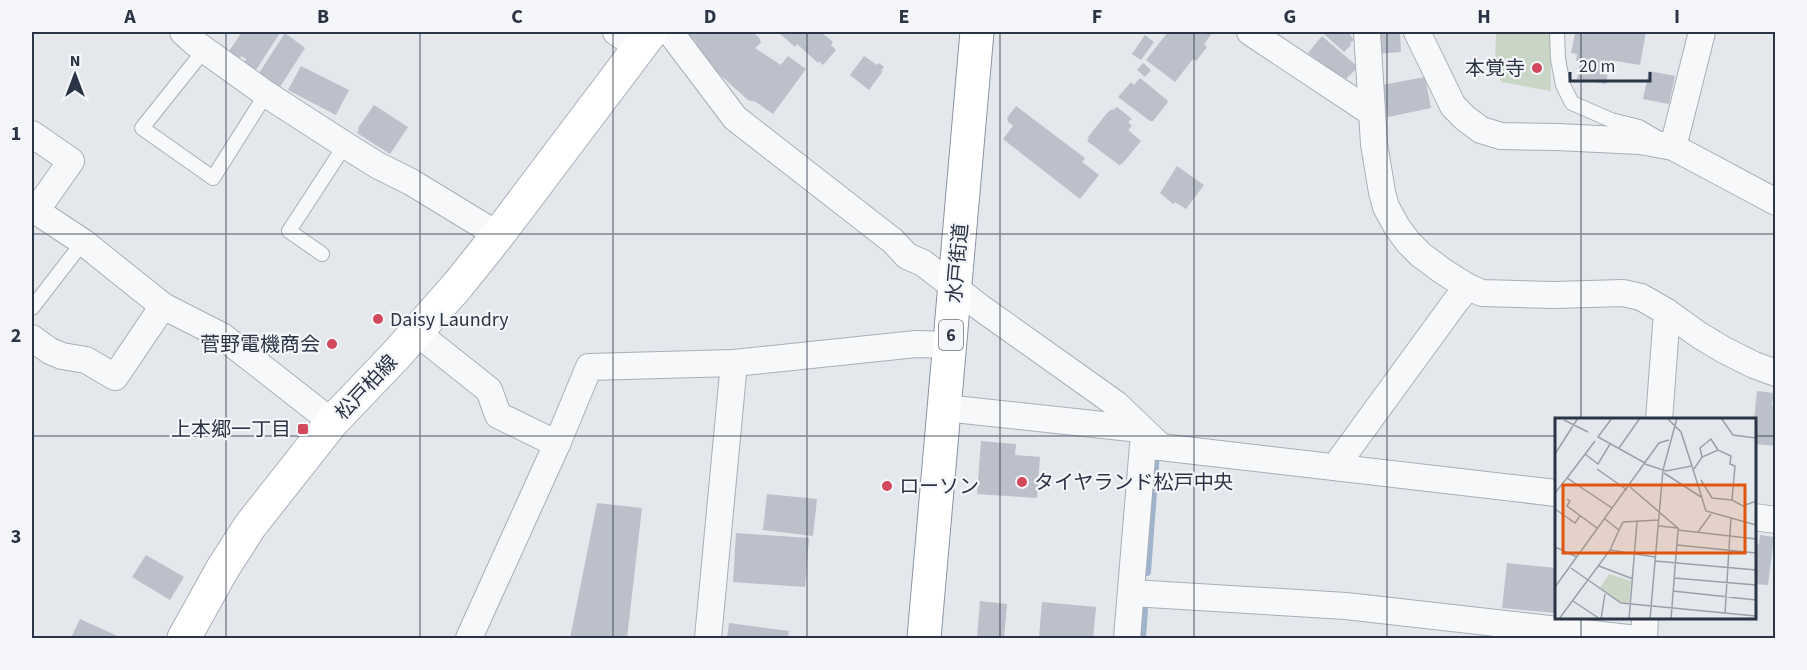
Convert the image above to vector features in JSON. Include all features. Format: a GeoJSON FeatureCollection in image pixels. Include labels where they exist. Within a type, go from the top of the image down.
{"type":"FeatureCollection","features":[{"type":"Feature","properties":{"kind":"main road","name":"水戸街道"},"geometry":{"type":"LineString","coordinates":[[924,639],[977,32]]}},
{"type":"Feature","properties":{"kind":"main road","name":"松戸柏線"},"geometry":{"type":"LineString","coordinates":[[184,639],[223,568],[250,526],[332,422],[458,285],[498,234],[635,37]]}},
{"type":"Feature","properties":{"kind":"street"},"geometry":{"type":"LineString","coordinates":[[183,32],[266,94],[345,145],[498,234]]}},
{"type":"Feature","properties":{"kind":"street"},"geometry":{"type":"LineString","coordinates":[[670,32],[735,118],[893,241],[908,256],[923,263],[1116,404],[1161,447]]}},
{"type":"Feature","properties":{"kind":"street"},"geometry":{"type":"LineString","coordinates":[[1250,32],[1372,113]]}},
{"type":"Feature","properties":{"kind":"street"},"geometry":{"type":"LineString","coordinates":[[1367,32],[1378,170],[1386,207],[1397,227],[1421,255],[1468,287],[1482,292],[1507,294],[1623,292],[1641,297],[1724,350],[1776,373]]}},
{"type":"Feature","properties":{"kind":"street"},"geometry":{"type":"LineString","coordinates":[[1417,32],[1453,106],[1481,130],[1501,136],[1640,141],[1673,147],[1776,202]]}},
{"type":"Feature","properties":{"kind":"street"},"geometry":{"type":"LineString","coordinates":[[1673,147],[1702,32]]}},
{"type":"Feature","properties":{"kind":"street"},"geometry":{"type":"LineString","coordinates":[[32,134],[71,161],[36,211],[83,243],[163,306],[222,336],[332,422]]}},
{"type":"Feature","properties":{"kind":"street"},"geometry":{"type":"LineString","coordinates":[[1335,467],[1468,287]]}},
{"type":"Feature","properties":{"kind":"street"},"geometry":{"type":"LineString","coordinates":[[32,338],[50,351],[62,356],[86,360],[115,377],[163,306]]}},
{"type":"Feature","properties":{"kind":"street"},"geometry":{"type":"LineString","coordinates":[[1659,418],[1667,312]]}},
{"type":"Feature","properties":{"kind":"street"},"geometry":{"type":"LineString","coordinates":[[416,332],[489,390],[498,415],[557,444]]}},
{"type":"Feature","properties":{"kind":"street"},"geometry":{"type":"LineString","coordinates":[[469,639],[590,367],[734,363],[916,344],[950,345]]}},
{"type":"Feature","properties":{"kind":"street"},"geometry":{"type":"LineString","coordinates":[[708,639],[734,363]]}},
{"type":"Feature","properties":{"kind":"street"},"geometry":{"type":"LineString","coordinates":[[945,408],[1140,429]]}},
{"type":"Feature","properties":{"kind":"street"},"geometry":{"type":"LineString","coordinates":[[1127,639],[1143,445],[1555,493]]}},
{"type":"Feature","properties":{"kind":"street"},"geometry":{"type":"LineString","coordinates":[[1756,517],[1776,520]]}},
{"type":"Feature","properties":{"kind":"street"},"geometry":{"type":"LineString","coordinates":[[1132,592],[1346,606],[1628,639]]}},
{"type":"Feature","properties":{"kind":"street"},"geometry":{"type":"LineString","coordinates":[[1644,639],[1645,619]]}},
{"type":"Feature","properties":{"kind":"lane"},"geometry":{"type":"LineString","coordinates":[[1557,32],[1558,59],[1563,85],[1572,103],[1611,120],[1639,127],[1673,147]]}},
{"type":"Feature","properties":{"kind":"lane"},"geometry":{"type":"LineString","coordinates":[[205,49],[142,128],[213,178],[266,94]]}},
{"type":"Feature","properties":{"kind":"lane"},"geometry":{"type":"LineString","coordinates":[[322,254],[290,231],[345,145]]}},
{"type":"Feature","properties":{"kind":"lane"},"geometry":{"type":"LineString","coordinates":[[32,308],[83,243]]}},
{"type":"Feature","properties":{"kind":"green space"},"geometry":{"type":"Polygon","coordinates":[[[1496,32],[1550,32],[1551,91],[1501,82],[1495,62],[1496,32]]]}},
{"type":"Feature","properties":{"kind":"building"},"geometry":{"type":"Polygon","coordinates":[[[242,32],[280,33],[256,70],[244,63],[246,59],[229,51],[242,32]]]}},
{"type":"Feature","properties":{"kind":"building"},"geometry":{"type":"Polygon","coordinates":[[[685,32],[752,32],[759,37],[761,43],[755,48],[781,65],[788,56],[806,69],[773,114],[756,102],[748,100],[718,73],[694,44],[696,42],[685,32]]]}},
{"type":"Feature","properties":{"kind":"building"},"geometry":{"type":"Polygon","coordinates":[[[778,32],[821,32],[833,42],[831,45],[836,50],[823,65],[797,44],[795,47],[778,32]]]}},
{"type":"Feature","properties":{"kind":"building"},"geometry":{"type":"Polygon","coordinates":[[[1168,32],[1213,32],[1204,44],[1207,47],[1196,61],[1193,59],[1175,82],[1146,60],[1168,32]]]}},
{"type":"Feature","properties":{"kind":"building"},"geometry":{"type":"Polygon","coordinates":[[[1348,32],[1354,40],[1344,52],[1324,34],[1348,32]]]}},
{"type":"Feature","properties":{"kind":"building"},"geometry":{"type":"Polygon","coordinates":[[[1373,32],[1400,32],[1401,52],[1376,54],[1373,32]]]}},
{"type":"Feature","properties":{"kind":"building"},"geometry":{"type":"Polygon","coordinates":[[[1646,32],[1640,65],[1610,60],[1606,84],[1577,79],[1580,62],[1576,61],[1577,54],[1571,53],[1575,33],[1646,32]]]}},
{"type":"Feature","properties":{"kind":"building"},"geometry":{"type":"Polygon","coordinates":[[[285,33],[305,48],[280,87],[259,73],[285,33]]]}},
{"type":"Feature","properties":{"kind":"building"},"geometry":{"type":"Polygon","coordinates":[[[1145,35],[1154,42],[1141,60],[1132,54],[1145,35]]]}},
{"type":"Feature","properties":{"kind":"building"},"geometry":{"type":"Polygon","coordinates":[[[1322,36],[1358,67],[1346,79],[1308,53],[1322,36]]]}},
{"type":"Feature","properties":{"kind":"building"},"geometry":{"type":"Polygon","coordinates":[[[864,56],[884,67],[869,90],[850,75],[864,56]]]}},
{"type":"Feature","properties":{"kind":"building"},"geometry":{"type":"Polygon","coordinates":[[[1143,63],[1151,70],[1145,77],[1137,70],[1143,63]]]}},
{"type":"Feature","properties":{"kind":"building"},"geometry":{"type":"Polygon","coordinates":[[[301,66],[349,90],[336,115],[288,90],[301,66]]]}},
{"type":"Feature","properties":{"kind":"building"},"geometry":{"type":"Polygon","coordinates":[[[1649,71],[1675,76],[1669,104],[1643,99],[1649,71]]]}},
{"type":"Feature","properties":{"kind":"building"},"geometry":{"type":"Polygon","coordinates":[[[1425,77],[1431,108],[1388,117],[1382,85],[1425,77]]]}},
{"type":"Feature","properties":{"kind":"building"},"geometry":{"type":"Polygon","coordinates":[[[1140,78],[1168,102],[1153,121],[1118,97],[1131,82],[1134,85],[1140,78]]]}},
{"type":"Feature","properties":{"kind":"building"},"geometry":{"type":"Polygon","coordinates":[[[374,105],[408,127],[390,154],[357,133],[374,105]]]}},
{"type":"Feature","properties":{"kind":"building"},"geometry":{"type":"Polygon","coordinates":[[[1016,106],[1085,158],[1082,162],[1099,175],[1080,199],[1003,139],[1013,126],[1007,118],[1016,106]]]}},
{"type":"Feature","properties":{"kind":"building"},"geometry":{"type":"Polygon","coordinates":[[[1117,107],[1132,119],[1128,122],[1132,126],[1128,130],[1141,141],[1119,165],[1087,141],[1107,113],[1117,107]]]}},
{"type":"Feature","properties":{"kind":"building"},"geometry":{"type":"Polygon","coordinates":[[[1177,166],[1204,185],[1186,209],[1175,202],[1173,204],[1160,193],[1177,166]]]}},
{"type":"Feature","properties":{"kind":"building"},"geometry":{"type":"Polygon","coordinates":[[[1757,391],[1774,393],[1772,405],[1776,405],[1776,446],[1756,444],[1754,418],[1757,391]]]}},
{"type":"Feature","properties":{"kind":"building"},"geometry":{"type":"Polygon","coordinates":[[[981,441],[1016,444],[1015,455],[1040,457],[1037,498],[977,494],[981,441]]]}},
{"type":"Feature","properties":{"kind":"building"},"geometry":{"type":"Polygon","coordinates":[[[767,494],[817,499],[813,536],[763,530],[767,494]]]}},
{"type":"Feature","properties":{"kind":"building"},"geometry":{"type":"Polygon","coordinates":[[[597,503],[642,508],[627,638],[570,638],[597,503]]]}},
{"type":"Feature","properties":{"kind":"building"},"geometry":{"type":"Polygon","coordinates":[[[736,533],[809,538],[805,587],[733,582],[736,533]]]}},
{"type":"Feature","properties":{"kind":"building"},"geometry":{"type":"Polygon","coordinates":[[[1760,535],[1774,537],[1768,585],[1756,584],[1756,543],[1759,544],[1760,535]]]}},
{"type":"Feature","properties":{"kind":"building"},"geometry":{"type":"Polygon","coordinates":[[[146,555],[184,577],[170,600],[132,577],[146,555]]]}},
{"type":"Feature","properties":{"kind":"building"},"geometry":{"type":"Polygon","coordinates":[[[1507,563],[1555,568],[1555,613],[1502,608],[1507,563]]]}},
{"type":"Feature","properties":{"kind":"building"},"geometry":{"type":"Polygon","coordinates":[[[980,601],[1007,604],[1004,638],[977,638],[980,601]]]}},
{"type":"Feature","properties":{"kind":"building"},"geometry":{"type":"Polygon","coordinates":[[[1042,602],[1096,607],[1093,638],[1039,638],[1042,602]]]}},
{"type":"Feature","properties":{"kind":"building"},"geometry":{"type":"Polygon","coordinates":[[[80,619],[122,638],[71,638],[80,619]]]}},
{"type":"Feature","properties":{"kind":"building"},"geometry":{"type":"Polygon","coordinates":[[[729,623],[789,631],[788,638],[727,638],[729,623]]]}},
{"type":"Feature","properties":{"kind":"waterway"},"geometry":{"type":"LineString","coordinates":[[1147,572],[1156,452]]}},
{"type":"Feature","properties":{"kind":"waterway"},"geometry":{"type":"LineString","coordinates":[[1142,638],[1144,610]]}},
{"type":"Feature","properties":{"kind":"place","name":"本覚寺"},"geometry":{"type":"Point","coordinates":[1537,68]}},
{"type":"Feature","properties":{"kind":"place","name":"Daisy Laundry"},"geometry":{"type":"Point","coordinates":[378,319]}},
{"type":"Feature","properties":{"kind":"place","name":"菅野電機商会"},"geometry":{"type":"Point","coordinates":[332,344]}},
{"type":"Feature","properties":{"kind":"place","name":"上本郷一丁目"},"geometry":{"type":"Point","coordinates":[303,429]}},
{"type":"Feature","properties":{"kind":"place","name":"タイヤランド松戸中央"},"geometry":{"type":"Point","coordinates":[1022,482]}},
{"type":"Feature","properties":{"kind":"place","name":"ローソン"},"geometry":{"type":"Point","coordinates":[887,486]}}]}
